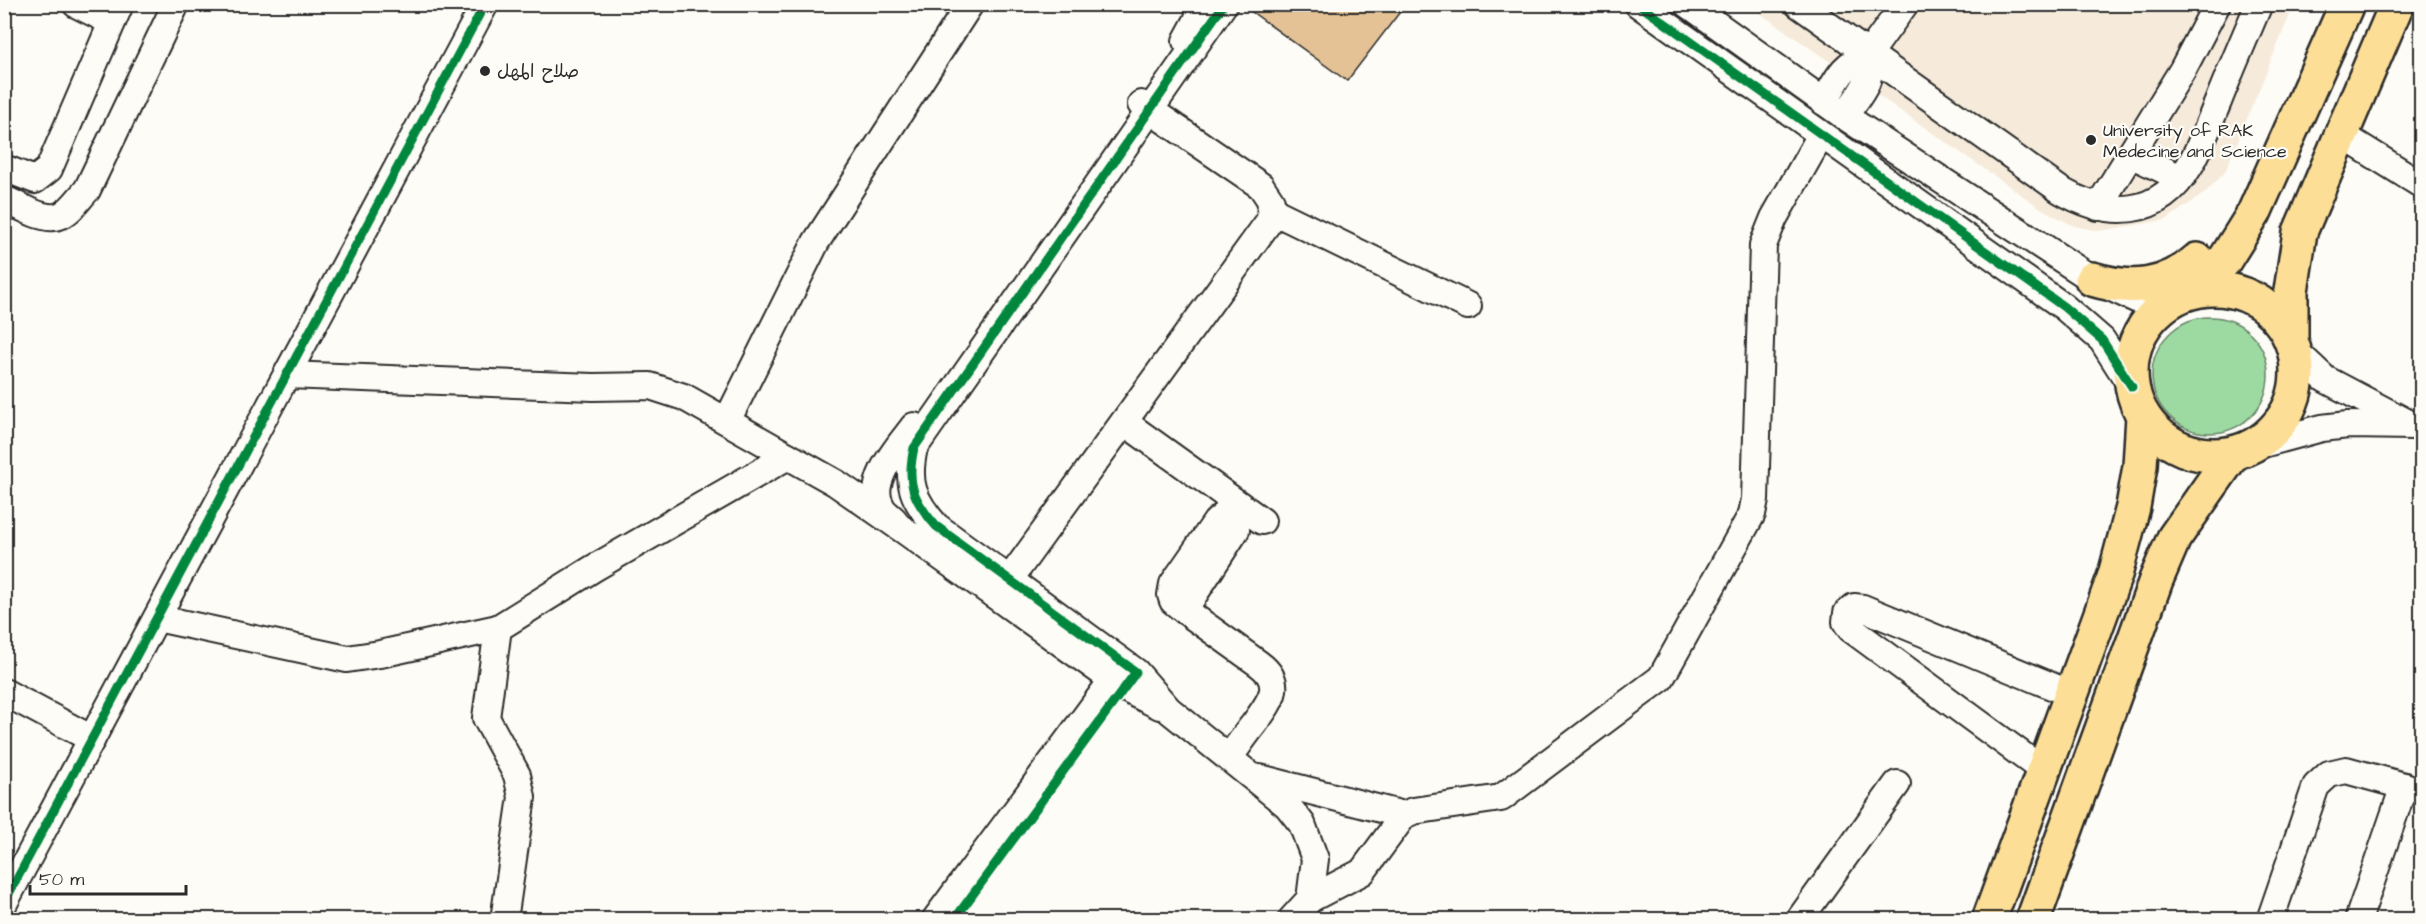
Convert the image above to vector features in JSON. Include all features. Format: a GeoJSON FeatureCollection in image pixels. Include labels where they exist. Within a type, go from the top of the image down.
{"type":"FeatureCollection","features":[{"type":"Feature","properties":{"kind":"main road"},"geometry":{"type":"LineString","coordinates":[[1989,920],[2115,575],[2130,518],[2140,466],[2137,401],[2131,360],[2139,335],[2154,313],[2188,293],[2224,261],[2254,213],[2347,4]]}},
{"type":"Feature","properties":{"kind":"main road"},"geometry":{"type":"LineString","coordinates":[[2032,920],[2174,538],[2193,508],[2241,451],[2272,432],[2289,408],[2297,380],[2291,291],[2300,232],[2397,4]]}},
{"type":"Feature","properties":{"kind":"main road"},"geometry":{"type":"LineString","coordinates":[[2092,279],[2116,286],[2142,287],[2186,270],[2254,213]]}},
{"type":"Feature","properties":{"kind":"main road"},"geometry":{"type":"LineString","coordinates":[[2188,293],[2229,289],[2255,298],[2276,315],[2293,345]]}},
{"type":"Feature","properties":{"kind":"main road"},"geometry":{"type":"LineString","coordinates":[[2137,401],[2160,436],[2182,449],[2207,455],[2241,451]]}},
{"type":"Feature","properties":{"kind":"street"},"geometry":{"type":"LineString","coordinates":[[4,168],[35,180],[49,170],[116,13],[76,4]]}},
{"type":"Feature","properties":{"kind":"street"},"geometry":{"type":"LineString","coordinates":[[4,199],[45,217],[59,216],[87,190],[176,4]]}},
{"type":"Feature","properties":{"kind":"street"},"geometry":{"type":"LineString","coordinates":[[4,903],[485,4]]}},
{"type":"Feature","properties":{"kind":"street"},"geometry":{"type":"LineString","coordinates":[[726,421],[816,242],[970,4]]}},
{"type":"Feature","properties":{"kind":"street"},"geometry":{"type":"LineString","coordinates":[[1638,4],[2064,307],[2102,340],[2137,401]]}},
{"type":"Feature","properties":{"kind":"street"},"geometry":{"type":"LineString","coordinates":[[1688,4],[1834,109],[2092,279],[2138,300],[2188,293]]}},
{"type":"Feature","properties":{"kind":"street"},"geometry":{"type":"LineString","coordinates":[[1798,4],[1867,56],[2060,190],[2076,200],[2112,210],[2131,209],[2150,202],[2166,192],[2181,178],[2198,150],[2259,4]]}},
{"type":"Feature","properties":{"kind":"street"},"geometry":{"type":"LineString","coordinates":[[1834,109],[1869,79],[1867,56],[1905,4]]}},
{"type":"Feature","properties":{"kind":"street"},"geometry":{"type":"LineString","coordinates":[[2098,207],[2184,69],[2217,4]]}},
{"type":"Feature","properties":{"kind":"street"},"geometry":{"type":"LineString","coordinates":[[1003,588],[936,526],[919,506],[910,482],[909,467],[914,448],[1214,6]]}},
{"type":"Feature","properties":{"kind":"street"},"geometry":{"type":"LineString","coordinates":[[1003,588],[1266,228],[1271,210],[1267,193],[1261,186],[1146,107]]}},
{"type":"Feature","properties":{"kind":"street"},"geometry":{"type":"LineString","coordinates":[[905,531],[880,506],[878,491],[881,472],[1146,107]]}},
{"type":"Feature","properties":{"kind":"street"},"geometry":{"type":"LineString","coordinates":[[1291,920],[1310,899],[1362,872],[1404,815],[1413,811],[1501,798],[1661,678],[1752,514],[1755,500],[1763,245],[1774,218],[1821,135]]}},
{"type":"Feature","properties":{"kind":"street"},"geometry":{"type":"LineString","coordinates":[[2342,135],[2421,185]]}},
{"type":"Feature","properties":{"kind":"street"},"geometry":{"type":"LineString","coordinates":[[2132,154],[2181,178]]}},
{"type":"Feature","properties":{"kind":"street"},"geometry":{"type":"LineString","coordinates":[[1271,210],[1468,306]]}},
{"type":"Feature","properties":{"kind":"street"},"geometry":{"type":"LineString","coordinates":[[2293,345],[2325,380],[2418,428]]}},
{"type":"Feature","properties":{"kind":"street"},"geometry":{"type":"LineString","coordinates":[[287,375],[592,387],[650,386],[684,397],[836,483],[905,531],[1003,588],[1124,676],[1229,758],[1287,805],[1302,824],[1315,859],[1310,899]]}},
{"type":"Feature","properties":{"kind":"street"},"geometry":{"type":"LineString","coordinates":[[1124,422],[1262,521]]}},
{"type":"Feature","properties":{"kind":"street"},"geometry":{"type":"LineString","coordinates":[[2241,451],[2322,428],[2348,425],[2418,428]]}},
{"type":"Feature","properties":{"kind":"street"},"geometry":{"type":"LineString","coordinates":[[157,618],[347,659],[381,654],[498,628],[594,568],[788,456]]}},
{"type":"Feature","properties":{"kind":"street"},"geometry":{"type":"LineString","coordinates":[[836,483],[861,481],[881,472]]}},
{"type":"Feature","properties":{"kind":"street"},"geometry":{"type":"LineString","coordinates":[[2043,771],[1848,626],[1845,617],[1854,607],[1859,606],[2071,694]]}},
{"type":"Feature","properties":{"kind":"street"},"geometry":{"type":"LineString","coordinates":[[1184,610],[1267,669],[1272,677],[1272,696],[1229,758]]}},
{"type":"Feature","properties":{"kind":"street"},"geometry":{"type":"LineString","coordinates":[[498,628],[486,718],[517,775],[522,797],[504,920]]}},
{"type":"Feature","properties":{"kind":"street"},"geometry":{"type":"LineString","coordinates":[[1900,665],[1922,632]]}},
{"type":"Feature","properties":{"kind":"street"},"geometry":{"type":"LineString","coordinates":[[935,920],[1124,676]]}},
{"type":"Feature","properties":{"kind":"street"},"geometry":{"type":"LineString","coordinates":[[954,920],[1124,676]]}},
{"type":"Feature","properties":{"kind":"street"},"geometry":{"type":"LineString","coordinates":[[4,692],[92,739]]}},
{"type":"Feature","properties":{"kind":"street"},"geometry":{"type":"LineString","coordinates":[[2270,920],[2316,786],[2329,774],[2346,770],[2413,788],[2358,920]]}},
{"type":"Feature","properties":{"kind":"street"},"geometry":{"type":"LineString","coordinates":[[1251,776],[1404,815]]}},
{"type":"Feature","properties":{"kind":"street"},"geometry":{"type":"LineString","coordinates":[[1799,920],[1897,784]]}},
{"type":"Feature","properties":{"kind":"shaded area","name":"University of RAK Medecine and Science"},"geometry":{"type":"Polygon","coordinates":[[[1748,5],[2294,5],[2225,172],[2205,193],[2166,220],[2099,231],[2074,226],[2042,209],[1748,5]]]}},
{"type":"Feature","properties":{"kind":"green space"},"geometry":{"type":"Polygon","coordinates":[[[2210,317],[2232,321],[2251,334],[2264,353],[2268,375],[2264,397],[2251,416],[2232,429],[2210,433],[2188,429],[2169,416],[2156,397],[2152,375],[2156,353],[2169,334],[2188,321],[2210,317]]]}},
{"type":"Feature","properties":{"kind":"building"},"geometry":{"type":"Polygon","coordinates":[[[1241,4],[1406,4],[1347,81],[1241,4]]]}},
{"type":"Feature","properties":{"kind":"cycle path"},"geometry":{"type":"LineString","coordinates":[[4,903],[485,4]]}},
{"type":"Feature","properties":{"kind":"cycle path"},"geometry":{"type":"LineString","coordinates":[[954,920],[1136,672],[936,526],[922,508],[913,490],[911,471],[914,448],[1224,4]]}},
{"type":"Feature","properties":{"kind":"cycle path"},"geometry":{"type":"LineString","coordinates":[[1638,4],[2064,307],[2102,340],[2132,387]]}},
{"type":"Feature","properties":{"kind":"place","name":"صلاح المهل"},"geometry":{"type":"Point","coordinates":[485,71]}},
{"type":"Feature","properties":{"kind":"place","name":"University of RAK Medecine and Science"},"geometry":{"type":"Point","coordinates":[2091,140]}}]}
